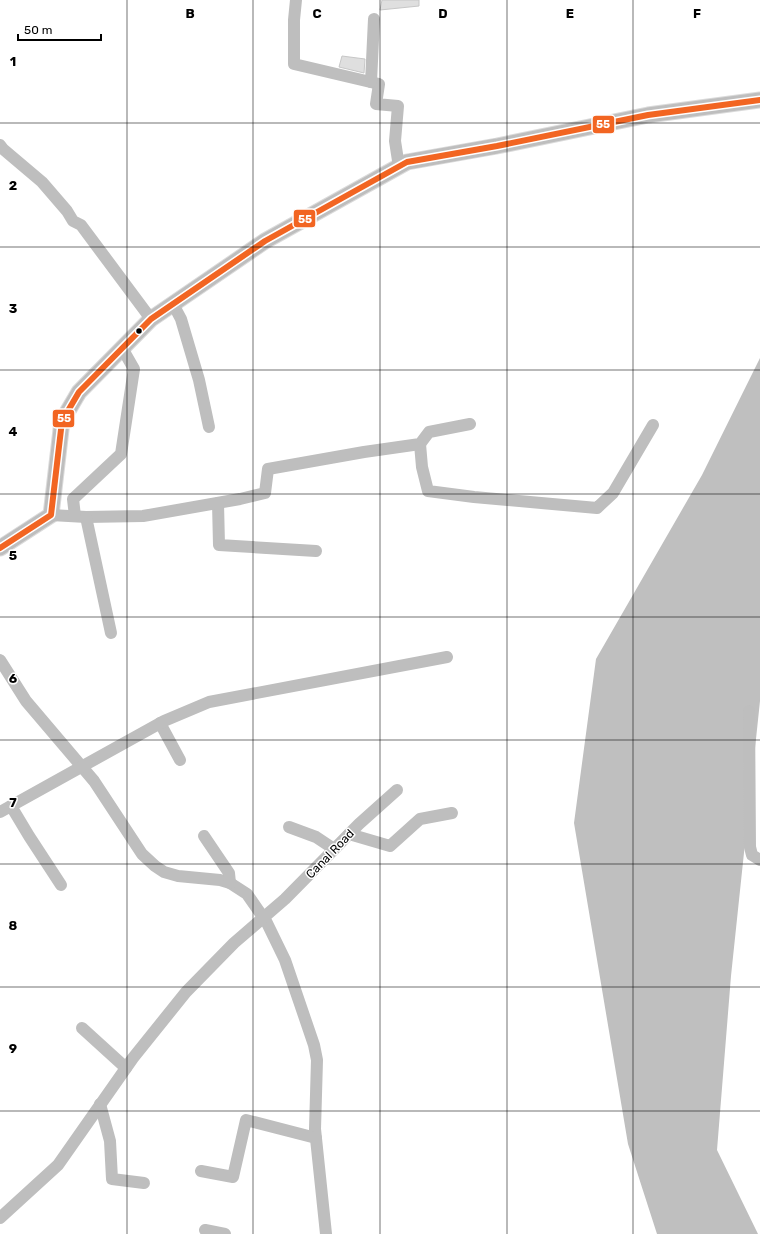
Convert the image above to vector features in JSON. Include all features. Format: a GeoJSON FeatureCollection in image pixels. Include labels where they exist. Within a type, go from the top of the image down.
{"type":"FeatureCollection","features":[{"type":"Feature","properties":{"kind":"main road"},"geometry":{"type":"LineString","coordinates":[[0,548],[51,515],[62,421],[79,392],[151,319],[265,241],[407,162],[497,146],[648,115],[760,100]]}},
{"type":"Feature","properties":{"kind":"street"},"geometry":{"type":"LineString","coordinates":[[296,0],[294,20],[294,64],[379,84],[376,104],[398,106],[395,141],[398,167]]}},
{"type":"Feature","properties":{"kind":"street"},"geometry":{"type":"LineString","coordinates":[[371,82],[374,19]]}},
{"type":"Feature","properties":{"kind":"street"},"geometry":{"type":"LineString","coordinates":[[0,145],[42,182],[67,211],[72,221],[81,225],[151,319]]}},
{"type":"Feature","properties":{"kind":"street"},"geometry":{"type":"LineString","coordinates":[[173,304],[181,319],[199,380],[209,427]]}},
{"type":"Feature","properties":{"kind":"street"},"geometry":{"type":"LineString","coordinates":[[111,633],[80,517],[72,499],[121,454],[134,370],[122,348]]}},
{"type":"Feature","properties":{"kind":"street"},"geometry":{"type":"LineString","coordinates":[[470,424],[429,432],[420,444],[422,467],[428,491],[474,497],[597,508],[613,493],[653,425]]}},
{"type":"Feature","properties":{"kind":"street"},"geometry":{"type":"LineString","coordinates":[[51,515],[80,517],[143,516],[218,503],[265,493],[268,469],[420,444]]}},
{"type":"Feature","properties":{"kind":"street"},"geometry":{"type":"LineString","coordinates":[[218,503],[219,546],[316,551]]}},
{"type":"Feature","properties":{"kind":"street"},"geometry":{"type":"LineString","coordinates":[[0,812],[160,723],[209,702],[447,657]]}},
{"type":"Feature","properties":{"kind":"street"},"geometry":{"type":"LineString","coordinates":[[0,660],[26,700],[94,781],[142,854],[164,872],[178,876],[220,880],[230,883],[247,894],[263,918],[285,960],[314,1045],[317,1060],[315,1129],[326,1234]]}},
{"type":"Feature","properties":{"kind":"street"},"geometry":{"type":"LineString","coordinates":[[749,711],[750,847],[752,854],[760,860]]}},
{"type":"Feature","properties":{"kind":"street"},"geometry":{"type":"LineString","coordinates":[[160,723],[180,760]]}},
{"type":"Feature","properties":{"kind":"street","name":"Canal Road"},"geometry":{"type":"LineString","coordinates":[[0,1218],[58,1165],[126,1068],[186,992],[234,943],[285,899],[349,834],[397,790]]}},
{"type":"Feature","properties":{"kind":"street"},"geometry":{"type":"LineString","coordinates":[[11,806],[61,885]]}},
{"type":"Feature","properties":{"kind":"street"},"geometry":{"type":"LineString","coordinates":[[349,834],[390,846],[420,819],[452,813]]}},
{"type":"Feature","properties":{"kind":"street"},"geometry":{"type":"LineString","coordinates":[[289,827],[316,837],[334,849]]}},
{"type":"Feature","properties":{"kind":"street"},"geometry":{"type":"LineString","coordinates":[[204,836],[229,873],[230,883]]}},
{"type":"Feature","properties":{"kind":"street"},"geometry":{"type":"LineString","coordinates":[[82,1028],[126,1068]]}},
{"type":"Feature","properties":{"kind":"street"},"geometry":{"type":"LineString","coordinates":[[100,1104],[110,1141],[112,1179],[144,1183]]}},
{"type":"Feature","properties":{"kind":"street"},"geometry":{"type":"LineString","coordinates":[[202,1171],[233,1177],[246,1120],[316,1138]]}},
{"type":"Feature","properties":{"kind":"street"},"geometry":{"type":"LineString","coordinates":[[205,1230],[225,1234]]}},
{"type":"Feature","properties":{"kind":"shaded area"},"geometry":{"type":"Polygon","coordinates":[[[760,358],[760,701],[731,976],[717,1150],[758,1234],[657,1234],[628,1144],[574,823],[596,659],[702,475],[760,358]]]}},
{"type":"Feature","properties":{"kind":"building"},"geometry":{"type":"Polygon","coordinates":[[[382,0],[419,0],[419,6],[380,10],[382,0]]]}},
{"type":"Feature","properties":{"kind":"building"},"geometry":{"type":"Polygon","coordinates":[[[342,56],[365,59],[364,73],[339,67],[342,56]]]}},
{"type":"Feature","properties":{"kind":"transit line","name":"55"},"geometry":{"type":"LineString","coordinates":[[0,548],[51,515],[62,421],[79,392],[151,319],[265,241],[407,162],[497,146],[648,115],[760,100]]}}]}
